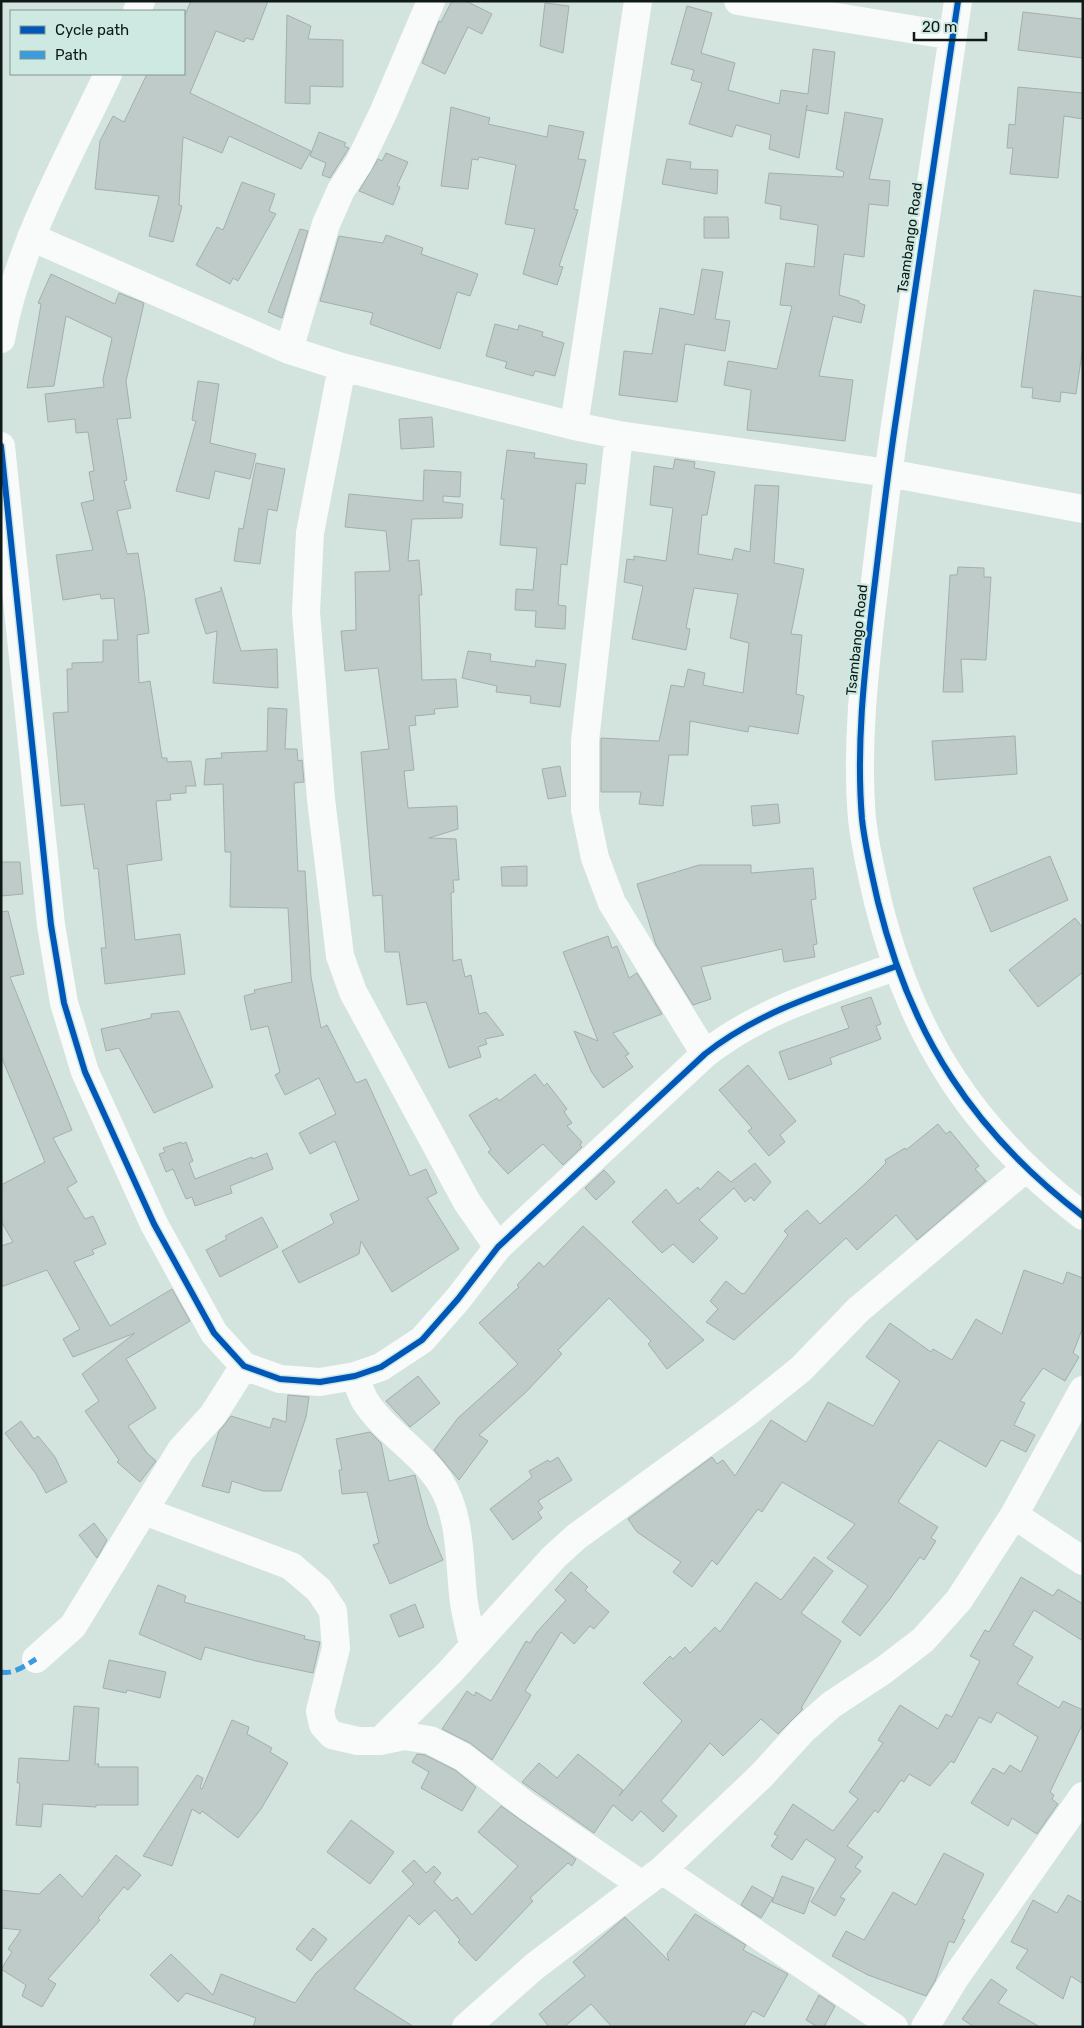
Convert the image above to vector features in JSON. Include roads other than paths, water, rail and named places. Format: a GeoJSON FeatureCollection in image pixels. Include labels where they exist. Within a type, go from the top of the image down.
{"type":"FeatureCollection","features":[{"type":"Feature","properties":{"kind":"street"},"geometry":{"type":"LineString","coordinates":[[289,350],[326,224],[341,190],[359,163],[384,111],[431,1]]}},
{"type":"Feature","properties":{"kind":"street"},"geometry":{"type":"LineString","coordinates":[[574,426],[638,1]]}},
{"type":"Feature","properties":{"kind":"street"},"geometry":{"type":"LineString","coordinates":[[738,1],[953,36]]}},
{"type":"Feature","properties":{"kind":"street","name":"Tsambango Road"},"geometry":{"type":"LineString","coordinates":[[958,1],[888,473],[864,679],[861,789],[866,847],[884,925],[897,966],[922,1027],[956,1088],[983,1123],[1026,1168],[1083,1216]]}},
{"type":"Feature","properties":{"kind":"street"},"geometry":{"type":"LineString","coordinates":[[1,339],[6,311],[31,237],[108,75]]}},
{"type":"Feature","properties":{"kind":"street"},"geometry":{"type":"LineString","coordinates":[[31,237],[289,350],[342,367],[574,426],[619,435],[888,473],[1083,509]]}},
{"type":"Feature","properties":{"kind":"street"},"geometry":{"type":"LineString","coordinates":[[342,367],[310,533],[306,612],[321,799],[340,956],[352,992],[467,1202],[498,1247]]}},
{"type":"Feature","properties":{"kind":"street"},"geometry":{"type":"LineString","coordinates":[[619,435],[585,741],[585,810],[595,858],[612,903],[705,1054]]}},
{"type":"Feature","properties":{"kind":"street"},"geometry":{"type":"LineString","coordinates":[[1,446],[51,925],[64,1003],[85,1072],[154,1224],[214,1333],[244,1366],[280,1379],[320,1382],[355,1376],[381,1367],[422,1340],[458,1299],[498,1247],[705,1054],[728,1036],[781,1008],[897,966]]}},
{"type":"Feature","properties":{"kind":"street"},"geometry":{"type":"LineString","coordinates":[[380,1740],[450,1672],[554,1557],[576,1537],[745,1414],[801,1369],[858,1310],[1026,1168]]}},
{"type":"Feature","properties":{"kind":"street"},"geometry":{"type":"LineString","coordinates":[[36,1659],[73,1626],[181,1450],[213,1415],[244,1366]]}},
{"type":"Feature","properties":{"kind":"street"},"geometry":{"type":"LineString","coordinates":[[355,1376],[365,1400],[388,1427],[414,1451],[440,1483],[453,1513],[461,1559],[463,1595],[473,1646]]}},
{"type":"Feature","properties":{"kind":"street"},"geometry":{"type":"LineString","coordinates":[[466,2027],[535,1966],[652,1877],[761,1776],[803,1730],[831,1705],[884,1670],[922,1640],[959,1600],[1014,1515],[1083,1390]]}},
{"type":"Feature","properties":{"kind":"street"},"geometry":{"type":"LineString","coordinates":[[144,1511],[291,1566],[319,1590],[333,1610],[336,1648],[320,1711],[323,1725],[332,1735],[358,1741],[404,1736],[430,1740],[463,1757],[528,1807],[652,1877],[884,2024]]}},
{"type":"Feature","properties":{"kind":"street"},"geometry":{"type":"LineString","coordinates":[[1014,1515],[1083,1561]]}},
{"type":"Feature","properties":{"kind":"street"},"geometry":{"type":"LineString","coordinates":[[925,2027],[961,1970],[1083,1796]]}}]}
